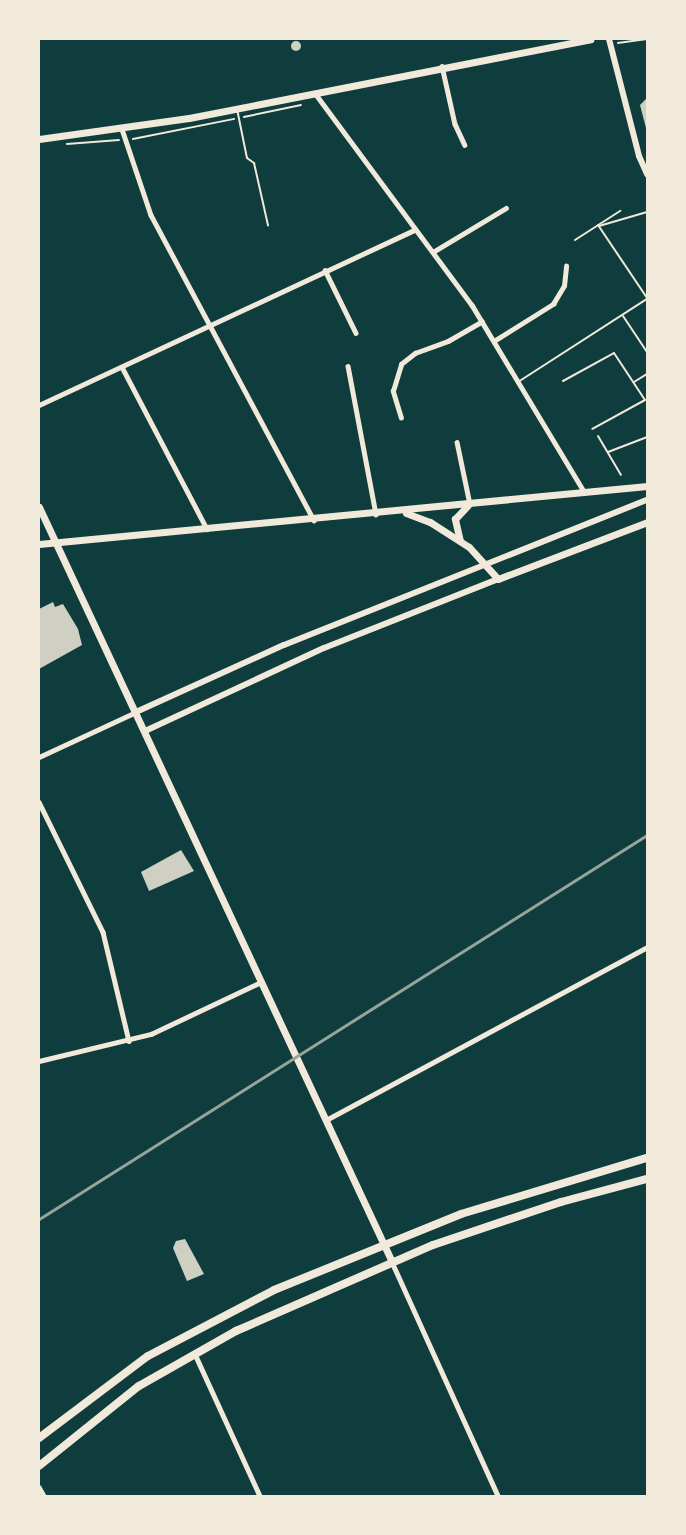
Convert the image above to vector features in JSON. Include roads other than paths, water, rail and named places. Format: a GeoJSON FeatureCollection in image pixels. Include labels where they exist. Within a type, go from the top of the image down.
{"type":"FeatureCollection","features":[{"type":"Feature","properties":{"kind":"highway"},"geometry":{"type":"LineString","coordinates":[[39,1438],[119,1375],[184,1334],[383,1243],[545,1186],[647,1158]]}},
{"type":"Feature","properties":{"kind":"highway"},"geometry":{"type":"LineString","coordinates":[[39,1466],[112,1405],[195,1352],[392,1262],[545,1207],[647,1179]]}},
{"type":"Feature","properties":{"kind":"main road"},"geometry":{"type":"LineString","coordinates":[[39,138],[122,129],[237,109],[442,66],[590,39]]}},
{"type":"Feature","properties":{"kind":"main road"},"geometry":{"type":"LineString","coordinates":[[39,544],[398,512],[647,486]]}},
{"type":"Feature","properties":{"kind":"main road"},"geometry":{"type":"LineString","coordinates":[[460,541],[456,519],[470,504]]}},
{"type":"Feature","properties":{"kind":"main road"},"geometry":{"type":"LineString","coordinates":[[39,507],[392,1262]]}},
{"type":"Feature","properties":{"kind":"main road"},"geometry":{"type":"LineString","coordinates":[[398,512],[421,517],[460,541],[487,562],[498,579],[647,522]]}},
{"type":"Feature","properties":{"kind":"street"},"geometry":{"type":"LineString","coordinates":[[609,39],[639,156],[647,174]]}},
{"type":"Feature","properties":{"kind":"street"},"geometry":{"type":"LineString","coordinates":[[442,66],[455,124],[465,145]]}},
{"type":"Feature","properties":{"kind":"street"},"geometry":{"type":"LineString","coordinates":[[315,92],[482,321],[585,493]]}},
{"type":"Feature","properties":{"kind":"street"},"geometry":{"type":"LineString","coordinates":[[122,129],[148,209],[314,520]]}},
{"type":"Feature","properties":{"kind":"street"},"geometry":{"type":"LineString","coordinates":[[433,252],[506,208]]}},
{"type":"Feature","properties":{"kind":"street"},"geometry":{"type":"LineString","coordinates":[[39,405],[415,230]]}},
{"type":"Feature","properties":{"kind":"street"},"geometry":{"type":"LineString","coordinates":[[494,341],[553,304],[564,286],[566,266]]}},
{"type":"Feature","properties":{"kind":"street"},"geometry":{"type":"LineString","coordinates":[[325,270],[356,333]]}},
{"type":"Feature","properties":{"kind":"street"},"geometry":{"type":"LineString","coordinates":[[401,418],[393,392],[401,364],[415,352],[448,341],[482,321]]}},
{"type":"Feature","properties":{"kind":"street"},"geometry":{"type":"LineString","coordinates":[[348,366],[376,514]]}},
{"type":"Feature","properties":{"kind":"street"},"geometry":{"type":"LineString","coordinates":[[122,367],[207,530]]}},
{"type":"Feature","properties":{"kind":"street"},"geometry":{"type":"LineString","coordinates":[[457,442],[470,504]]}},
{"type":"Feature","properties":{"kind":"street"},"geometry":{"type":"LineString","coordinates":[[39,758],[284,645],[647,500]]}},
{"type":"Feature","properties":{"kind":"street"},"geometry":{"type":"LineString","coordinates":[[145,730],[315,652],[498,579]]}},
{"type":"Feature","properties":{"kind":"street"},"geometry":{"type":"LineString","coordinates":[[39,802],[104,932],[129,1041]]}},
{"type":"Feature","properties":{"kind":"street"},"geometry":{"type":"LineString","coordinates":[[326,1120],[647,947]]}},
{"type":"Feature","properties":{"kind":"street"},"geometry":{"type":"LineString","coordinates":[[39,1061],[129,1041],[161,1030],[262,982]]}},
{"type":"Feature","properties":{"kind":"street"},"geometry":{"type":"LineString","coordinates":[[392,1262],[498,1496]]}},
{"type":"Feature","properties":{"kind":"street"},"geometry":{"type":"LineString","coordinates":[[195,1352],[260,1496]]}},
{"type":"Feature","properties":{"kind":"street"},"geometry":{"type":"LineString","coordinates":[[39,1487],[44,1496]]}},
{"type":"Feature","properties":{"kind":"lane"},"geometry":{"type":"LineString","coordinates":[[237,109],[247,158],[254,163],[268,225]]}},
{"type":"Feature","properties":{"kind":"lane"},"geometry":{"type":"LineString","coordinates":[[575,240],[620,211]]}},
{"type":"Feature","properties":{"kind":"lane"},"geometry":{"type":"LineString","coordinates":[[598,226],[647,212]]}},
{"type":"Feature","properties":{"kind":"lane"},"geometry":{"type":"LineString","coordinates":[[518,382],[623,316],[647,298],[598,226]]}},
{"type":"Feature","properties":{"kind":"lane"},"geometry":{"type":"LineString","coordinates":[[623,316],[647,352]]}},
{"type":"Feature","properties":{"kind":"lane"},"geometry":{"type":"LineString","coordinates":[[563,381],[614,352],[645,400],[592,429]]}},
{"type":"Feature","properties":{"kind":"lane"},"geometry":{"type":"LineString","coordinates":[[633,382],[647,375]]}},
{"type":"Feature","properties":{"kind":"lane"},"geometry":{"type":"LineString","coordinates":[[598,436],[621,475]]}},
{"type":"Feature","properties":{"kind":"lane"},"geometry":{"type":"LineString","coordinates":[[607,452],[647,437]]}},
{"type":"Feature","properties":{"kind":"railway"},"geometry":{"type":"LineString","coordinates":[[39,1219],[647,835]]}}]}
